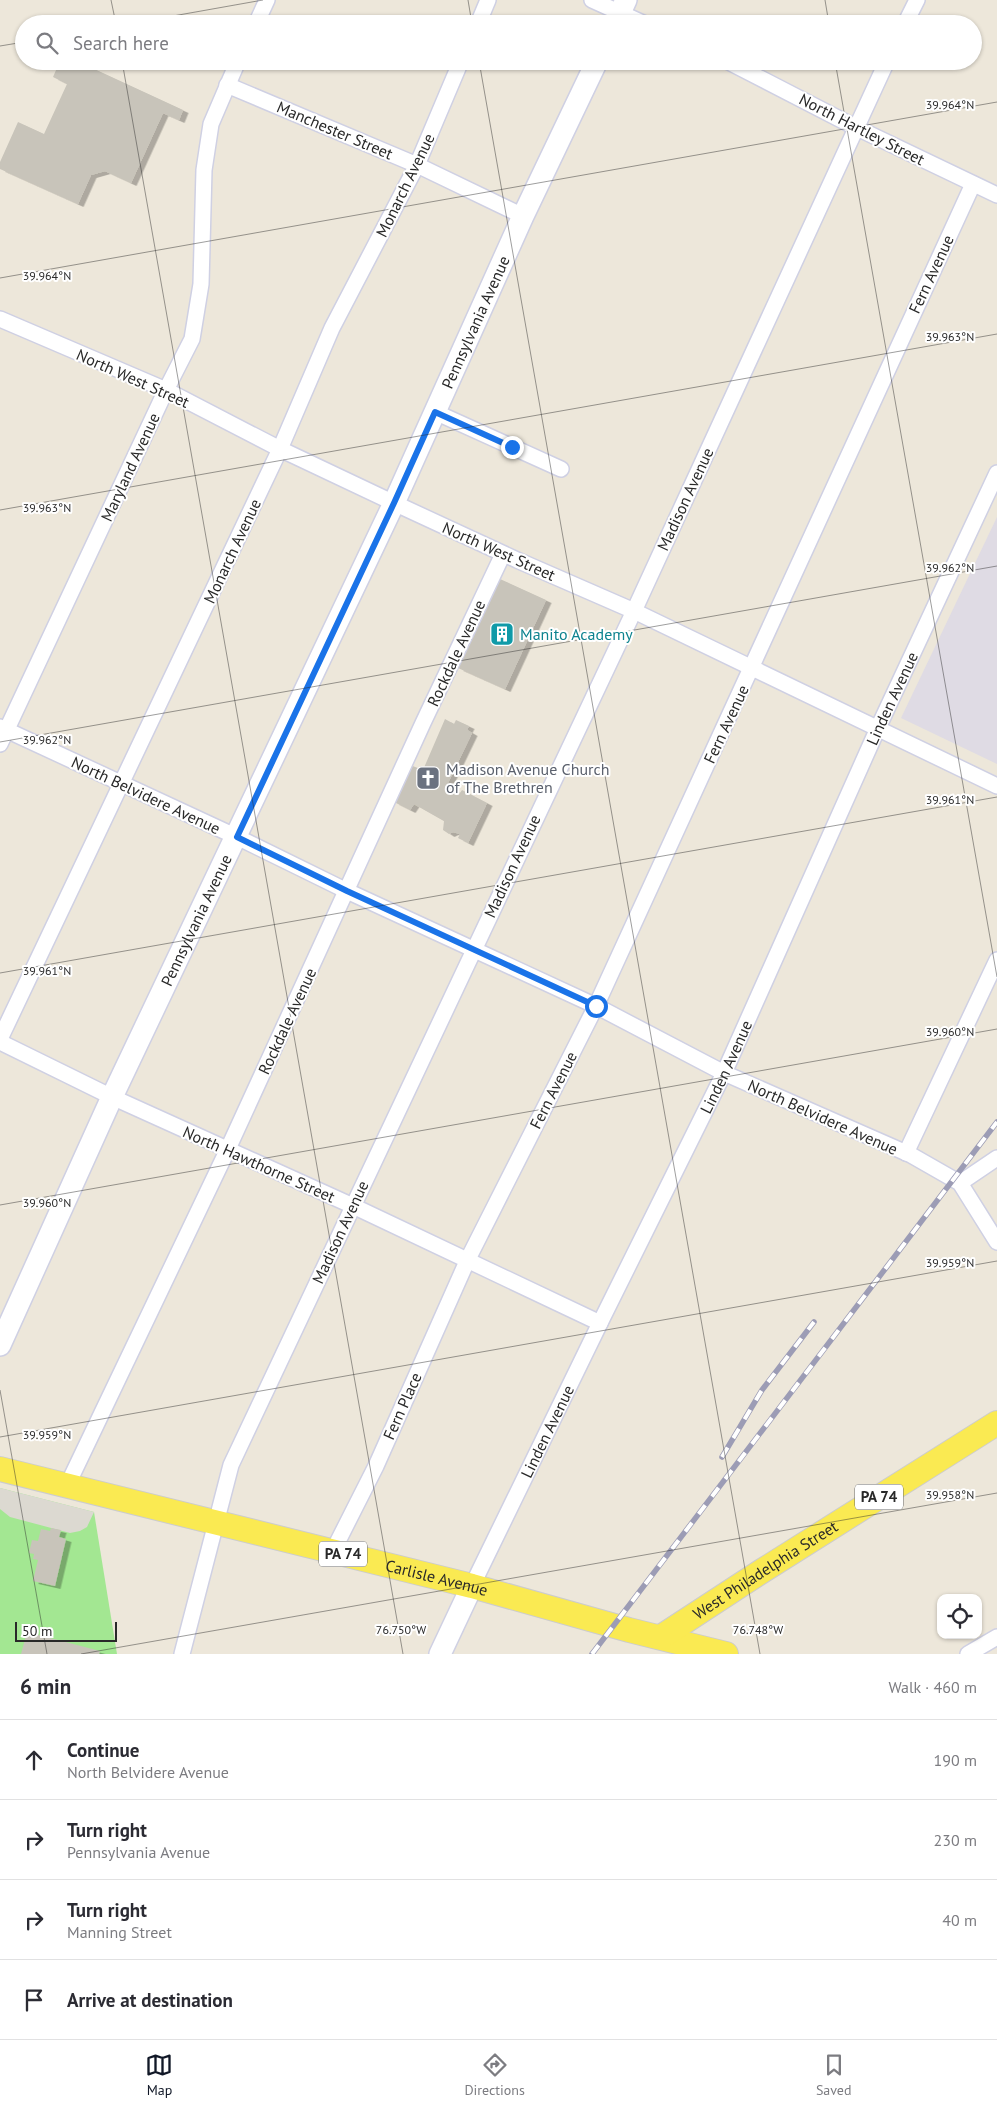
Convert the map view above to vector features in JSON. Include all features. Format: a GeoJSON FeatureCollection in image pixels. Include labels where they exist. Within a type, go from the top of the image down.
{"type":"FeatureCollection","features":[{"type":"Feature","properties":{"kind":"main road","name":"West Philadelphia Street"},"geometry":{"type":"LineString","coordinates":[[661,1637],[997,1422]]}},
{"type":"Feature","properties":{"kind":"main road","name":"Carlisle Avenue"},"geometry":{"type":"LineString","coordinates":[[0,1469],[472,1586],[726,1654]]}},
{"type":"Feature","properties":{"kind":"street"},"geometry":{"type":"LineString","coordinates":[[260,15],[267,0]]}},
{"type":"Feature","properties":{"kind":"street"},"geometry":{"type":"LineString","coordinates":[[482,15],[488,0]]}},
{"type":"Feature","properties":{"kind":"street"},"geometry":{"type":"LineString","coordinates":[[592,0],[621,12]]}},
{"type":"Feature","properties":{"kind":"street"},"geometry":{"type":"LineString","coordinates":[[910,15],[917,0]]}},
{"type":"Feature","properties":{"kind":"street","name":"Maryland Avenue"},"geometry":{"type":"LineString","coordinates":[[0,744],[3,728],[192,339],[202,284],[204,170],[211,124],[234,70]]}},
{"type":"Feature","properties":{"kind":"street","name":"Monarch Avenue"},"geometry":{"type":"LineString","coordinates":[[0,1041],[280,449],[332,328],[417,165],[457,70]]}},
{"type":"Feature","properties":{"kind":"street","name":"Pennsylvania Avenue"},"geometry":{"type":"LineString","coordinates":[[0,1345],[112,1097],[394,503],[523,216],[593,70]]}},
{"type":"Feature","properties":{"kind":"street","name":"North Hartley Street"},"geometry":{"type":"LineString","coordinates":[[744,70],[855,127],[997,195]]}},
{"type":"Feature","properties":{"kind":"street","name":"Madison Avenue"},"geometry":{"type":"LineString","coordinates":[[182,1654],[231,1464],[473,948],[634,611],[883,70]]}},
{"type":"Feature","properties":{"kind":"street","name":"Manchester Street"},"geometry":{"type":"LineString","coordinates":[[227,85],[417,165],[523,216]]}},
{"type":"Feature","properties":{"kind":"street","name":"Fern Avenue"},"geometry":{"type":"LineString","coordinates":[[468,1259],[596,1006],[973,184]]}},
{"type":"Feature","properties":{"kind":"street","name":"North West Street"},"geometry":{"type":"LineString","coordinates":[[0,319],[166,390],[280,449],[503,554],[634,611],[997,786]]}},
{"type":"Feature","properties":{"kind":"street"},"geometry":{"type":"LineString","coordinates":[[435,412],[560,469]]}},
{"type":"Feature","properties":{"kind":"street","name":"Linden Avenue"},"geometry":{"type":"LineString","coordinates":[[440,1654],[600,1322],[724,1073],[878,728],[997,473]]}},
{"type":"Feature","properties":{"kind":"street","name":"Rockdale Avenue"},"geometry":{"type":"LineString","coordinates":[[67,1486],[227,1150],[423,723],[503,554]]}},
{"type":"Feature","properties":{"kind":"street","name":"North Belvidere Avenue"},"geometry":{"type":"LineString","coordinates":[[3,728],[237,837],[347,891],[596,1006],[724,1073],[906,1153],[960,1183],[997,1242]]}},
{"type":"Feature","properties":{"kind":"street"},"geometry":{"type":"LineString","coordinates":[[906,1153],[997,960]]}},
{"type":"Feature","properties":{"kind":"street","name":"North Hawthorne Street"},"geometry":{"type":"LineString","coordinates":[[0,1041],[112,1097],[468,1259],[600,1322]]}},
{"type":"Feature","properties":{"kind":"street"},"geometry":{"type":"LineString","coordinates":[[960,1183],[997,1158]]}},
{"type":"Feature","properties":{"kind":"street","name":"Fern Place"},"geometry":{"type":"LineString","coordinates":[[333,1551],[376,1466],[468,1259]]}},
{"type":"Feature","properties":{"kind":"street"},"geometry":{"type":"LineString","coordinates":[[968,1654],[997,1637]]}},
{"type":"Feature","properties":{"kind":"shaded area"},"geometry":{"type":"Polygon","coordinates":[[[997,517],[997,764],[901,718],[997,517]]]}},
{"type":"Feature","properties":{"kind":"shaded area"},"geometry":{"type":"Polygon","coordinates":[[[0,1488],[94,1512],[87,1527],[70,1533],[10,1517],[0,1509],[0,1488]]]}},
{"type":"Feature","properties":{"kind":"green space"},"geometry":{"type":"Polygon","coordinates":[[[0,1488],[94,1512],[117,1654],[0,1654],[0,1488]]]}},
{"type":"Feature","properties":{"kind":"building"},"geometry":{"type":"Polygon","coordinates":[[[56,70],[96,70],[183,110],[179,120],[163,113],[131,183],[105,171],[91,175],[78,204],[0,169],[0,162],[18,122],[44,134],[67,84],[53,77],[56,70]]]}},
{"type":"Feature","properties":{"kind":"building","name":"Manito Academy"},"geometry":{"type":"Polygon","coordinates":[[[500,579],[546,600],[505,689],[458,668],[500,579]]]}},
{"type":"Feature","properties":{"kind":"building","name":"Madison Avenue Church of The Brethren"},"geometry":{"type":"Polygon","coordinates":[[[445,719],[454,724],[456,720],[469,726],[467,730],[472,733],[447,785],[460,793],[462,790],[487,803],[468,843],[458,838],[460,834],[453,832],[449,834],[443,830],[444,821],[414,804],[410,810],[394,802],[410,765],[423,770],[445,719]]]}},
{"type":"Feature","properties":{"kind":"building"},"geometry":{"type":"Polygon","coordinates":[[[51,1528],[61,1530],[59,1537],[66,1539],[55,1586],[33,1581],[38,1560],[33,1559],[34,1554],[29,1553],[32,1540],[38,1541],[41,1529],[50,1531],[51,1528]]]}},
{"type":"Feature","properties":{"kind":"building"},"geometry":{"type":"Polygon","coordinates":[[[27,1632],[100,1651],[99,1654],[21,1654],[27,1632]]]}},
{"type":"Feature","properties":{"kind":"railway"},"geometry":{"type":"LineString","coordinates":[[592,1654],[997,1122]]}},
{"type":"Feature","properties":{"kind":"railway"},"geometry":{"type":"LineString","coordinates":[[722,1457],[762,1390],[814,1322]]}},
{"type":"Feature","properties":{"kind":"place","name":"Manito Academy"},"geometry":{"type":"Point","coordinates":[502,634]}},
{"type":"Feature","properties":{"kind":"place","name":"Madison Avenue Church of The Brethren"},"geometry":{"type":"Point","coordinates":[428,778]}},
{"type":"Feature","properties":{"kind":"route"},"geometry":{"type":"LineString","coordinates":[[512,447],[435,412],[237,837],[347,891],[596,1006]]}}]}
